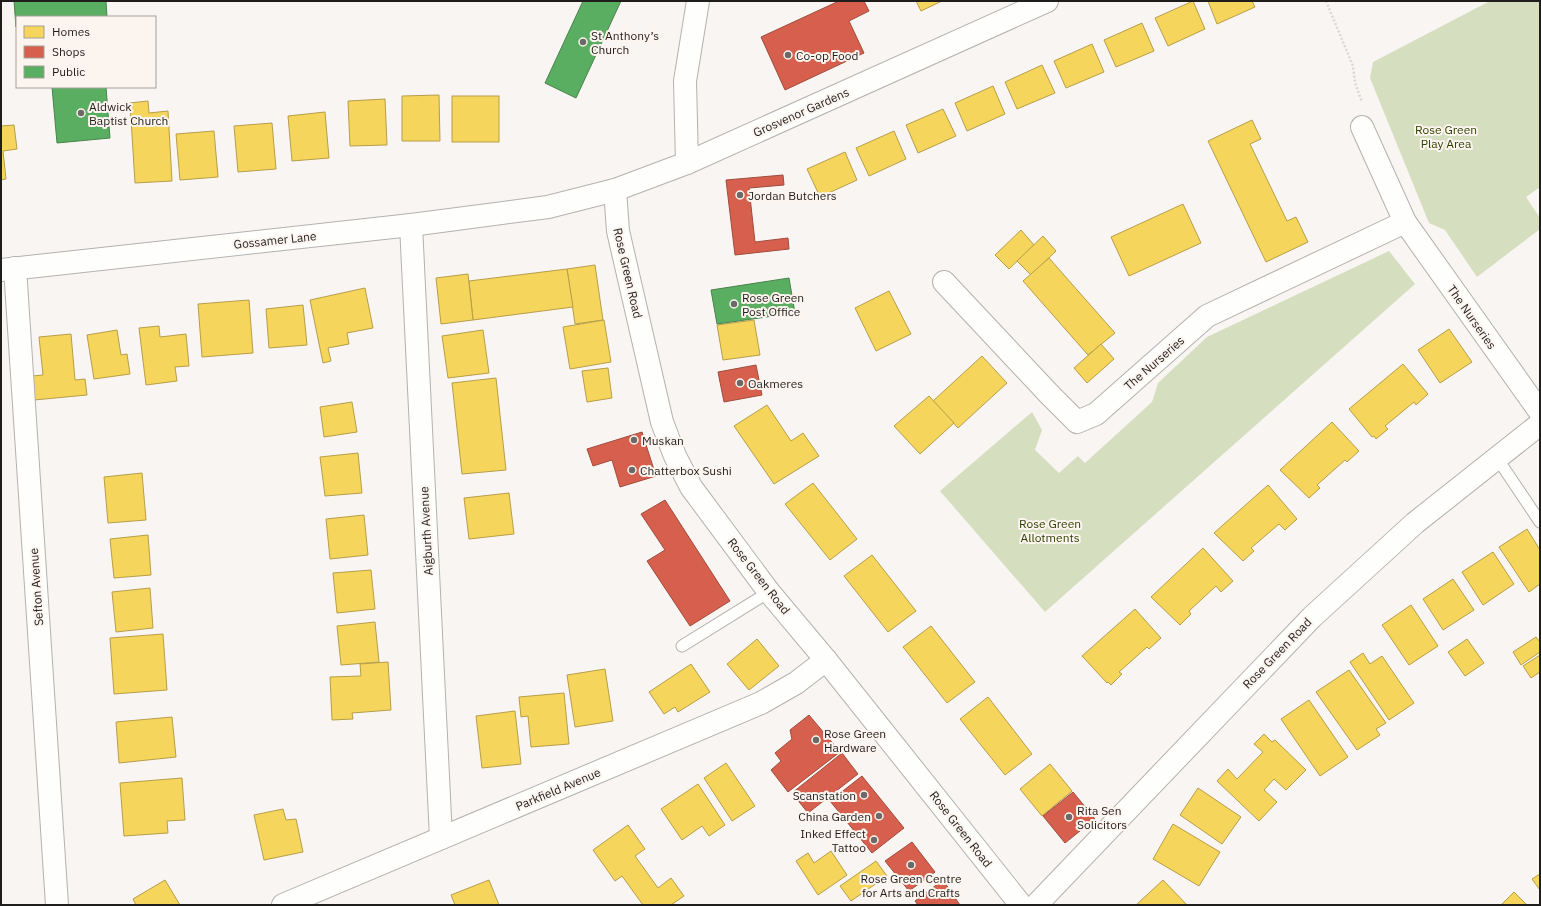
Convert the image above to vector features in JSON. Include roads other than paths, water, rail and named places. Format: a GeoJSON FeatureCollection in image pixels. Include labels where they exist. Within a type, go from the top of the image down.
{"type":"FeatureCollection","features":[{"type":"Feature","properties":{"kind":"street"},"geometry":{"type":"LineString","coordinates":[[687,163],[685,81],[698,1]]}},
{"type":"Feature","properties":{"kind":"street","name":"Grosvenor Gardens"},"geometry":{"type":"LineString","coordinates":[[548,207],[615,190],[687,163],[1047,1]]}},
{"type":"Feature","properties":{"kind":"street","name":"The Nurseries"},"geometry":{"type":"LineString","coordinates":[[1362,127],[1405,222],[1540,412]]}},
{"type":"Feature","properties":{"kind":"street","name":"Rose Green Road"},"geometry":{"type":"LineString","coordinates":[[615,190],[618,231],[662,422],[675,456],[691,487],[769,592],[826,660],[1021,905]]}},
{"type":"Feature","properties":{"kind":"street","name":"Gossamer Lane"},"geometry":{"type":"LineString","coordinates":[[8,269],[410,225],[548,207]]}},
{"type":"Feature","properties":{"kind":"street","name":"The Nurseries"},"geometry":{"type":"LineString","coordinates":[[944,282],[1077,422],[1096,414],[1207,316],[1405,222]]}},
{"type":"Feature","properties":{"kind":"street","name":"Aigburth Avenue"},"geometry":{"type":"LineString","coordinates":[[410,225],[441,838]]}},
{"type":"Feature","properties":{"kind":"street","name":"Sefton Avenue"},"geometry":{"type":"LineString","coordinates":[[8,269],[57,905]]}},
{"type":"Feature","properties":{"kind":"street","name":"Rose Green Road"},"geometry":{"type":"LineString","coordinates":[[1036,905],[1312,617],[1415,523],[1540,424]]}},
{"type":"Feature","properties":{"kind":"street","name":"Parkfield Avenue"},"geometry":{"type":"LineString","coordinates":[[283,905],[761,703],[796,683],[826,660]]}},
{"type":"Feature","properties":{"kind":"lane"},"geometry":{"type":"LineString","coordinates":[[1497,458],[1540,522]]}},
{"type":"Feature","properties":{"kind":"lane"},"geometry":{"type":"LineString","coordinates":[[682,646],[769,592]]}},
{"type":"Feature","properties":{"kind":"place","name":"St Anthony’s Church"},"geometry":{"type":"Point","coordinates":[583,42]}},
{"type":"Feature","properties":{"kind":"place","name":"Co-op Food"},"geometry":{"type":"Point","coordinates":[788,55]}},
{"type":"Feature","properties":{"kind":"place","name":"Aldwick Baptist Church"},"geometry":{"type":"Point","coordinates":[81,113]}},
{"type":"Feature","properties":{"kind":"place","name":"Jordan Butchers"},"geometry":{"type":"Point","coordinates":[740,195]}},
{"type":"Feature","properties":{"kind":"place","name":"Rose Green Post Office"},"geometry":{"type":"Point","coordinates":[734,304]}},
{"type":"Feature","properties":{"kind":"place","name":"Oakmeres"},"geometry":{"type":"Point","coordinates":[740,383]}},
{"type":"Feature","properties":{"kind":"place","name":"Muskan"},"geometry":{"type":"Point","coordinates":[634,440]}},
{"type":"Feature","properties":{"kind":"place","name":"Chatterbox Sushi"},"geometry":{"type":"Point","coordinates":[632,470]}},
{"type":"Feature","properties":{"kind":"place","name":"Rose Green Hardware"},"geometry":{"type":"Point","coordinates":[816,740]}},
{"type":"Feature","properties":{"kind":"place","name":"Scanstation"},"geometry":{"type":"Point","coordinates":[864,795]}},
{"type":"Feature","properties":{"kind":"place","name":"China Garden"},"geometry":{"type":"Point","coordinates":[879,816]}},
{"type":"Feature","properties":{"kind":"place","name":"Rita Sen Solicitors"},"geometry":{"type":"Point","coordinates":[1069,817]}},
{"type":"Feature","properties":{"kind":"place","name":"Inked Effect Tattoo"},"geometry":{"type":"Point","coordinates":[874,840]}},
{"type":"Feature","properties":{"kind":"place","name":"Rose Green Centre for Arts and Crafts"},"geometry":{"type":"Point","coordinates":[911,865]}},
{"type":"Feature","properties":{"kind":"park label","name":"Rose Green Play Area"},"geometry":{"type":"Point","coordinates":[1446,136]}},
{"type":"Feature","properties":{"kind":"park label","name":"Rose Green Allotments"},"geometry":{"type":"Point","coordinates":[1050,530]}}]}
